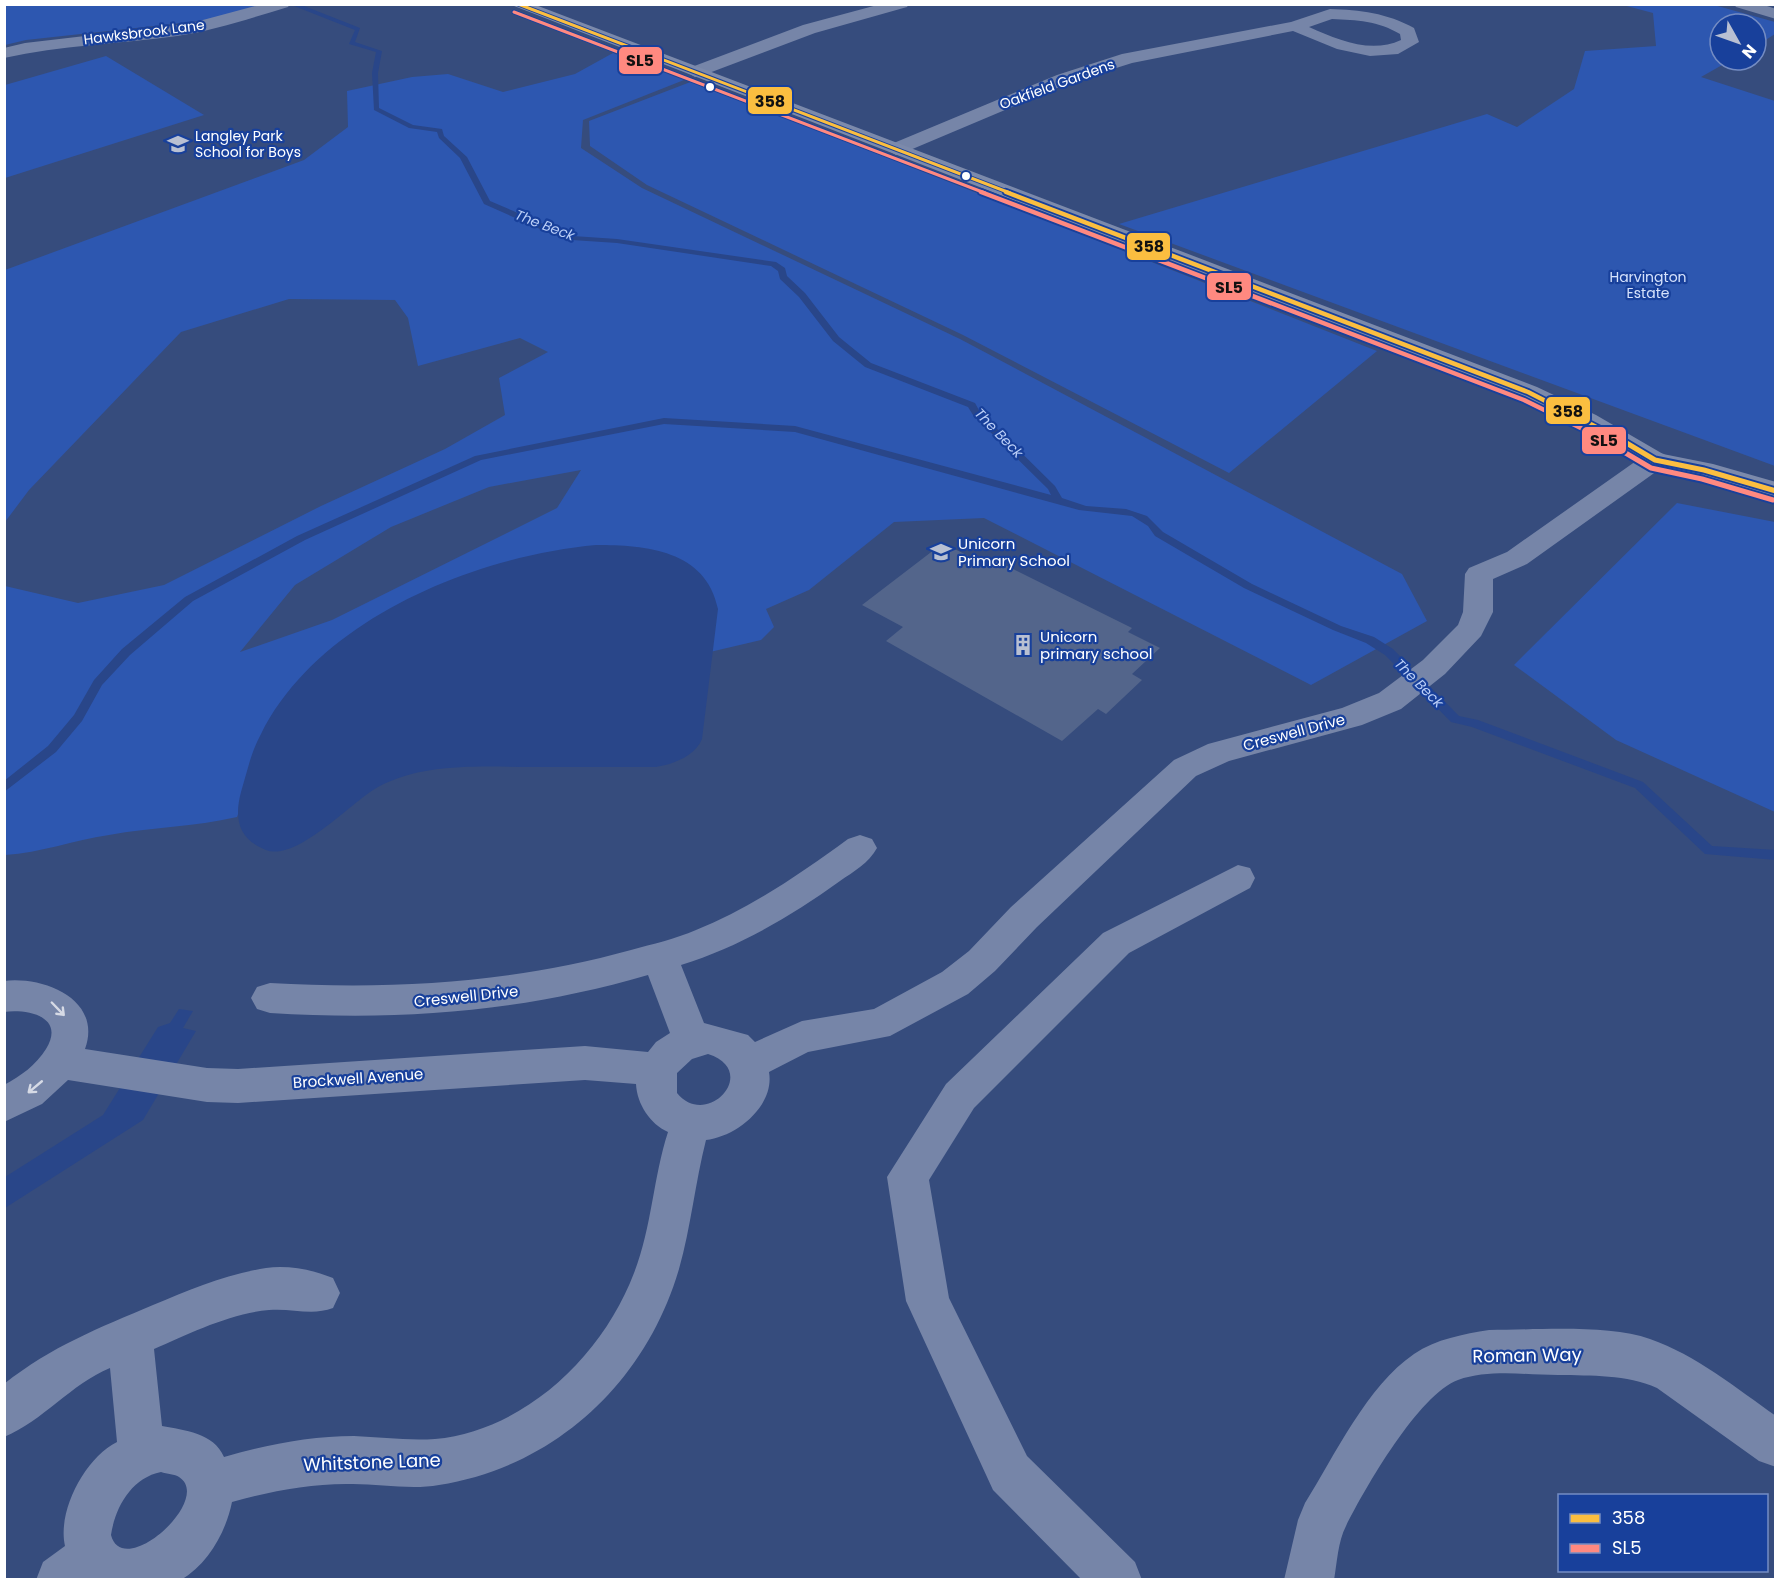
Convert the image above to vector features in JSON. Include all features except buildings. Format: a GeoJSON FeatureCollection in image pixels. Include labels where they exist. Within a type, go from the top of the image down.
{"type":"FeatureCollection","features":[{"type":"Feature","properties":{"kind":"main road"},"geometry":{"type":"LineString","coordinates":[[517,4],[1538,396],[1587,420],[1655,460],[1704,470],[1776,491]]}},
{"type":"Feature","properties":{"kind":"street"},"geometry":{"type":"LineString","coordinates":[[695,72],[799,32],[901,4]]}},
{"type":"Feature","properties":{"kind":"street"},"geometry":{"type":"LineString","coordinates":[[1742,4],[1776,14]]}},
{"type":"Feature","properties":{"kind":"street","name":"Hawksbrook Lane"},"geometry":{"type":"LineString","coordinates":[[4,53],[43,44],[174,31],[275,7]]}},
{"type":"Feature","properties":{"kind":"street","name":"Oakfield Gardens"},"geometry":{"type":"LineString","coordinates":[[896,149],[1100,66],[1244,34],[1295,26],[1330,14],[1364,15],[1393,23],[1408,32],[1410,42],[1390,51],[1364,50],[1318,38],[1295,26]]}},
{"type":"Feature","properties":{"kind":"street","name":"Creswell Drive"},"geometry":{"type":"LineString","coordinates":[[750,1063],[802,1037],[877,1024],[916,1007],[955,983],[982,961],[1024,917],[1185,768],[1219,752],[1369,711],[1402,693],[1455,647],[1476,621],[1480,597],[1479,574],[1517,558],[1655,460]]}},
{"type":"Feature","properties":{"kind":"street","name":"Creswell Drive"},"geometry":{"type":"LineString","coordinates":[[270,998],[369,1003],[465,998],[562,983],[659,957],[716,938],[797,893],[860,848]]}},
{"type":"Feature","properties":{"kind":"street"},"geometry":{"type":"LineString","coordinates":[[1117,1580],[1010,1473],[928,1301],[908,1178],[960,1096],[1116,943],[1238,878]]}},
{"type":"Feature","properties":{"kind":"street"},"geometry":{"type":"LineString","coordinates":[[659,957],[692,1040]]}},
{"type":"Feature","properties":{"kind":"street"},"geometry":{"type":"LineString","coordinates":[[4,997],[32,995],[49,1000],[62,1010],[69,1023],[69,1040],[60,1062],[48,1076],[26,1094],[4,1105]]}},
{"type":"Feature","properties":{"kind":"street"},"geometry":{"type":"LineString","coordinates":[[692,1040],[722,1040],[742,1051],[750,1063],[753,1078],[746,1098],[735,1111],[709,1122],[691,1124],[676,1118],[659,1102],[655,1088],[657,1070],[677,1047],[692,1040]]}},
{"type":"Feature","properties":{"kind":"street","name":"Brockwell Avenue"},"geometry":{"type":"LineString","coordinates":[[60,1062],[170,1079],[238,1086],[585,1063],[617,1064],[657,1070]]}},
{"type":"Feature","properties":{"kind":"street","name":"Whitstone Lane"},"geometry":{"type":"LineString","coordinates":[[210,1485],[246,1474],[314,1462],[346,1460],[409,1464],[468,1456],[495,1448],[548,1419],[594,1381],[627,1337],[658,1264],[668,1230],[679,1156],[691,1124]]}},
{"type":"Feature","properties":{"kind":"street"},"geometry":{"type":"LineString","coordinates":[[4,1414],[62,1370],[87,1355],[206,1305],[267,1289],[294,1289],[318,1293]]}},
{"type":"Feature","properties":{"kind":"street"},"geometry":{"type":"LineString","coordinates":[[130,1336],[141,1453]]}},
{"type":"Feature","properties":{"kind":"street","name":"Roman Way"},"geometry":{"type":"LineString","coordinates":[[1309,1580],[1322,1520],[1388,1412],[1408,1388],[1431,1369],[1458,1357],[1489,1352],[1569,1353],[1624,1355],[1649,1361],[1672,1372],[1776,1444]]}},
{"type":"Feature","properties":{"kind":"street"},"geometry":{"type":"LineString","coordinates":[[178,1449],[193,1455],[204,1466],[210,1485],[210,1499],[205,1518],[182,1549],[162,1563],[133,1573],[113,1571],[98,1562],[77,1567],[88,1546],[86,1526],[92,1504],[105,1484],[141,1453],[178,1449]]}},
{"type":"Feature","properties":{"kind":"green space"},"geometry":{"type":"Polygon","coordinates":[[[5,5],[270,5],[209,20],[26,40],[5,45],[5,5]]]}},
{"type":"Feature","properties":{"kind":"green space","name":"Harvington Estate"},"geometry":{"type":"Polygon","coordinates":[[[1623,5],[1714,5],[1739,12],[1708,12],[1708,72],[1710,72],[1701,77],[1775,101],[1775,466],[1119,224],[1487,114],[1517,127],[1574,89],[1585,51],[1656,46],[1653,13],[1623,5]]]}},
{"type":"Feature","properties":{"kind":"green space","name":"Harvington Estate"},"geometry":{"type":"Polygon","coordinates":[[[1768,20],[1775,22],[1775,34],[1768,38],[1768,20]]]}},
{"type":"Feature","properties":{"kind":"green space"},"geometry":{"type":"Polygon","coordinates":[[[613,53],[684,80],[583,120],[581,148],[642,188],[960,339],[1402,574],[1427,621],[1311,685],[984,518],[894,522],[809,590],[766,609],[774,627],[761,640],[259,758],[237,817],[125,832],[31,852],[5,855],[5,586],[78,603],[164,585],[321,506],[445,449],[505,415],[499,378],[548,352],[520,338],[418,366],[408,318],[395,300],[289,299],[181,332],[29,490],[5,522],[5,270],[304,160],[348,127],[347,91],[412,77],[448,74],[503,92],[575,74],[613,53]],[[581,470],[489,487],[391,527],[295,585],[240,652],[332,620],[557,508],[581,470]]]}},
{"type":"Feature","properties":{"kind":"green space"},"geometry":{"type":"Polygon","coordinates":[[[106,56],[204,115],[5,178],[5,85],[106,56]]]}},
{"type":"Feature","properties":{"kind":"green space"},"geometry":{"type":"Polygon","coordinates":[[[693,81],[1377,351],[1229,473],[963,335],[647,185],[590,146],[589,121],[693,81]]]}},
{"type":"Feature","properties":{"kind":"green space"},"geometry":{"type":"Polygon","coordinates":[[[1677,503],[1775,522],[1775,812],[1616,740],[1514,665],[1677,503]]]}},
{"type":"Feature","properties":{"kind":"shaded area"},"geometry":{"type":"Polygon","coordinates":[[[596,545],[634,547],[671,555],[687,563],[701,574],[711,589],[718,609],[702,739],[689,755],[670,764],[656,767],[474,767],[415,773],[378,787],[324,829],[293,847],[279,851],[266,850],[249,840],[240,827],[238,810],[249,762],[261,734],[287,693],[320,658],[360,627],[404,600],[452,579],[501,563],[549,552],[596,545]]]}},
{"type":"Feature","properties":{"kind":"shaded area"},"geometry":{"type":"Polygon","coordinates":[[[179,1009],[193,1011],[183,1028],[196,1031],[143,1120],[5,1208],[5,1177],[103,1115],[158,1027],[170,1023],[179,1009]]]}},
{"type":"Feature","properties":{"kind":"waterway","name":"The Beck"},"geometry":{"type":"LineString","coordinates":[[292,4],[358,29],[351,43],[379,51],[375,73],[376,109],[411,127],[440,130],[441,137],[463,157],[487,202],[572,238],[617,241],[773,264],[782,270],[783,277],[802,295],[836,339],[868,365],[972,405],[976,413],[1052,488],[1058,500]]}},
{"type":"Feature","properties":{"kind":"waterway"},"geometry":{"type":"LineString","coordinates":[[4,788],[52,749],[78,718],[98,683],[126,652],[189,599],[301,538],[478,458],[664,421],[795,429],[1058,500]]}},
{"type":"Feature","properties":{"kind":"waterway","name":"The Beck"},"geometry":{"type":"LineString","coordinates":[[1058,500],[1086,509],[1126,512],[1144,518],[1159,534],[1248,586],[1337,628],[1370,640],[1389,652],[1455,719],[1474,723],[1639,785],[1709,851],[1776,855]]}},
{"type":"Feature","properties":{"kind":"transit line","name":"358"},"geometry":{"type":"LineString","coordinates":[[518,4],[1528,392],[1587,420],[1655,460],[1704,470],[1776,491]]}},
{"type":"Feature","properties":{"kind":"transit line","name":"SL5"},"geometry":{"type":"LineString","coordinates":[[514,12],[1524,400],[1583,428],[1651,468],[1702,479],[1773,500]]}},
{"type":"Feature","properties":{"kind":"place","name":"Langley Park School for Boys"},"geometry":{"type":"Point","coordinates":[178,144]}},
{"type":"Feature","properties":{"kind":"place","name":"Unicorn Primary School"},"geometry":{"type":"Point","coordinates":[941,552]}},
{"type":"Feature","properties":{"kind":"place","name":"Unicorn primary school"},"geometry":{"type":"Point","coordinates":[1023,645]}}]}
